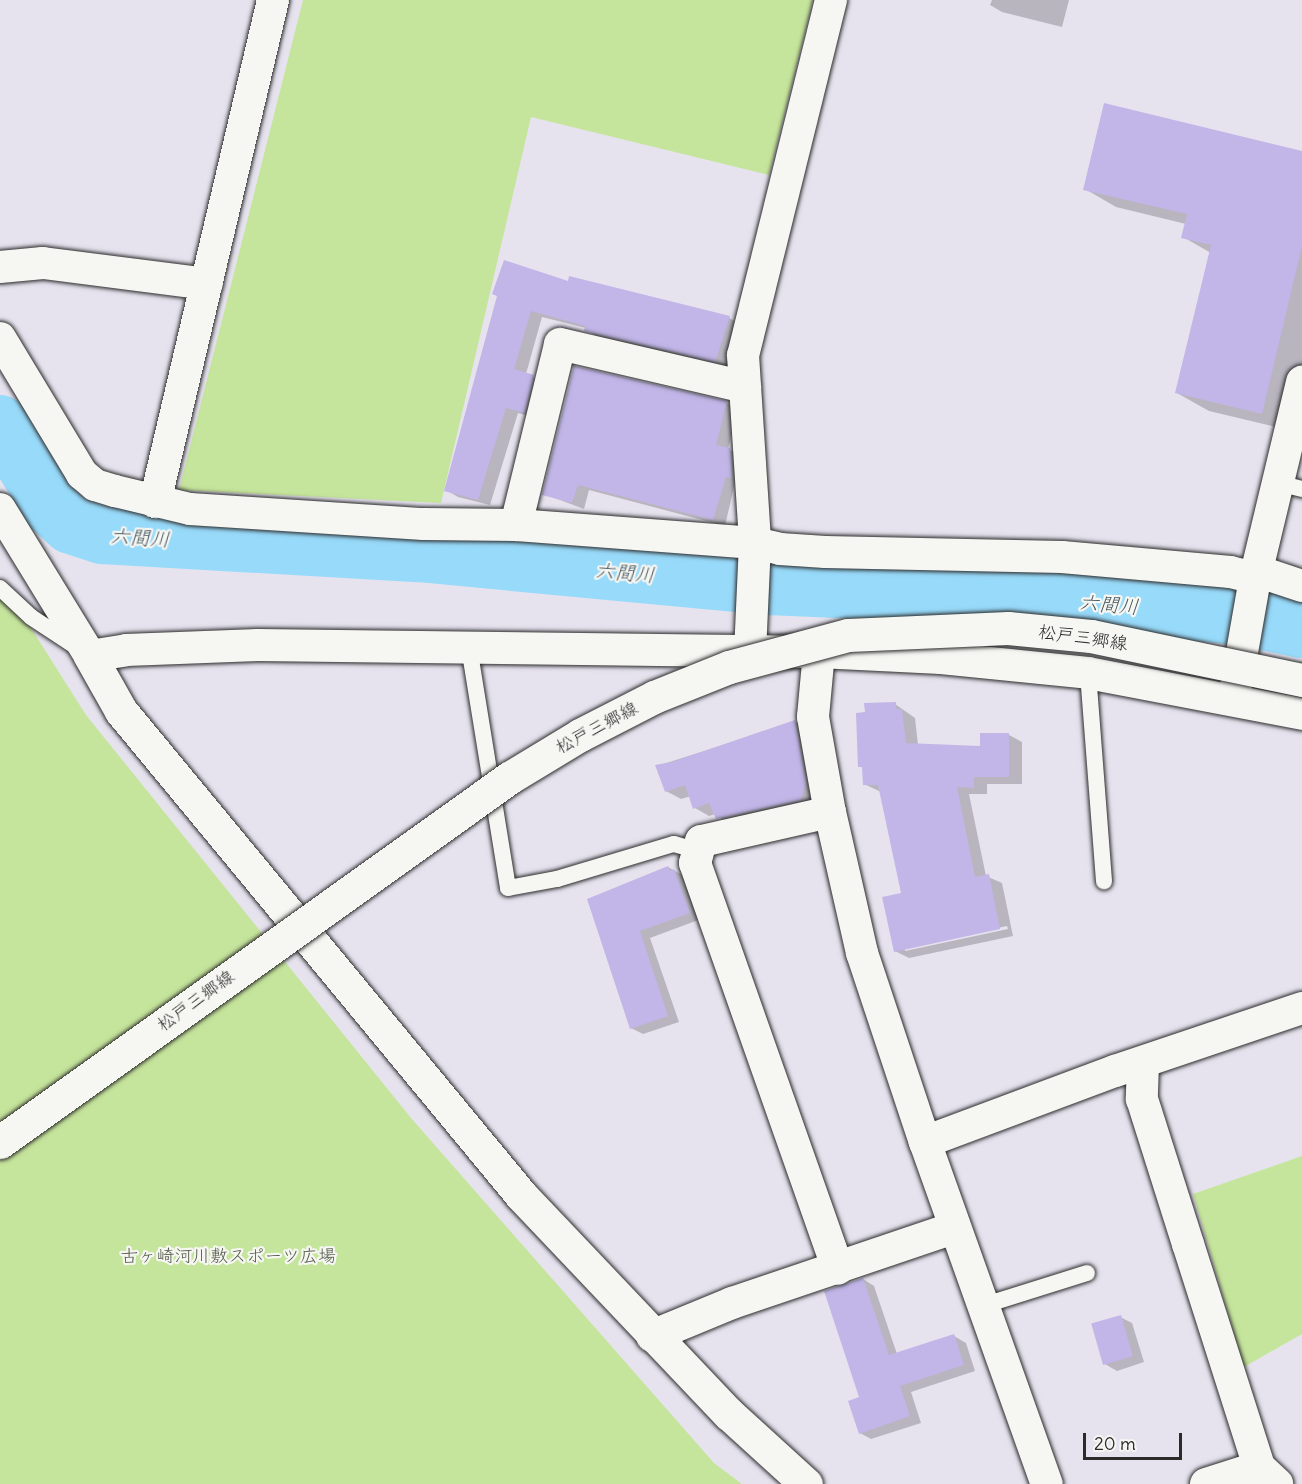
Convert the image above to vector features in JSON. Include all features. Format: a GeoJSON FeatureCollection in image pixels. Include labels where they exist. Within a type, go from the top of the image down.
{"type":"FeatureCollection","features":[{"type":"Feature","properties":{"kind":"main road","name":"松戸三郷線"},"geometry":{"type":"LineString","coordinates":[[0,1142],[509,778],[633,708],[729,667],[848,635],[1008,628],[1091,636],[1302,680]]}},
{"type":"Feature","properties":{"kind":"main road"},"geometry":{"type":"LineString","coordinates":[[90,656],[121,711],[430,1088],[521,1195],[652,1336],[806,1484]]}},
{"type":"Feature","properties":{"kind":"street"},"geometry":{"type":"LineString","coordinates":[[155,502],[273,0]]}},
{"type":"Feature","properties":{"kind":"street"},"geometry":{"type":"LineString","coordinates":[[751,642],[756,548],[743,355],[831,0]]}},
{"type":"Feature","properties":{"kind":"street"},"geometry":{"type":"LineString","coordinates":[[0,267],[43,262],[207,284]]}},
{"type":"Feature","properties":{"kind":"street"},"geometry":{"type":"LineString","coordinates":[[0,338],[10,378],[82,474],[95,485],[190,510],[424,524],[516,525],[756,548],[825,552],[1062,557],[1256,574],[1302,586]]}},
{"type":"Feature","properties":{"kind":"street"},"geometry":{"type":"LineString","coordinates":[[516,525],[560,344],[745,387]]}},
{"type":"Feature","properties":{"kind":"street"},"geometry":{"type":"LineString","coordinates":[[1233,698],[1256,574],[1290,486],[1302,382]]}},
{"type":"Feature","properties":{"kind":"street"},"geometry":{"type":"LineString","coordinates":[[0,509],[90,656],[126,650],[258,645],[469,647],[751,642],[819,652],[941,658],[1088,673],[1233,698],[1302,714]]}},
{"type":"Feature","properties":{"kind":"street"},"geometry":{"type":"LineString","coordinates":[[819,652],[813,717],[830,812],[862,953],[954,1228],[1047,1484]]}},
{"type":"Feature","properties":{"kind":"street"},"geometry":{"type":"LineString","coordinates":[[830,812],[702,841],[695,863],[838,1268]]}},
{"type":"Feature","properties":{"kind":"street"},"geometry":{"type":"LineString","coordinates":[[925,1142],[1302,1008]]}},
{"type":"Feature","properties":{"kind":"street"},"geometry":{"type":"LineString","coordinates":[[1143,1063],[1142,1100],[1268,1475],[1206,1484]]}},
{"type":"Feature","properties":{"kind":"street"},"geometry":{"type":"LineString","coordinates":[[652,1336],[732,1303],[954,1228]]}},
{"type":"Feature","properties":{"kind":"lane"},"geometry":{"type":"LineString","coordinates":[[0,588],[31,617],[90,656]]}},
{"type":"Feature","properties":{"kind":"lane"},"geometry":{"type":"LineString","coordinates":[[469,647],[508,888],[557,879],[674,844],[698,851]]}},
{"type":"Feature","properties":{"kind":"lane"},"geometry":{"type":"LineString","coordinates":[[1088,673],[1104,881]]}},
{"type":"Feature","properties":{"kind":"lane"},"geometry":{"type":"LineString","coordinates":[[982,1306],[1087,1273]]}},
{"type":"Feature","properties":{"kind":"green space"},"geometry":{"type":"Polygon","coordinates":[[[303,0],[813,0],[769,175],[531,117],[441,503],[179,490],[303,0]]]}},
{"type":"Feature","properties":{"kind":"green space","name":"古ヶ崎河川敷スポーツ広場"},"geometry":{"type":"Polygon","coordinates":[[[0,579],[86,715],[411,1118],[714,1463],[742,1484],[0,1484],[0,579]]]}},
{"type":"Feature","properties":{"kind":"green space"},"geometry":{"type":"Polygon","coordinates":[[[1302,1156],[1302,1334],[1244,1367],[1193,1194],[1302,1156]]]}},
{"type":"Feature","properties":{"kind":"water"},"geometry":{"type":"Polygon","coordinates":[[[1209,600],[1302,616],[1297,644],[1204,628],[1209,600]]]}},
{"type":"Feature","properties":{"kind":"building"},"geometry":{"type":"Polygon","coordinates":[[[1104,103],[1302,151],[1302,246],[1262,414],[1175,393],[1211,245],[1181,238],[1187,214],[1083,190],[1104,103]]]}},
{"type":"Feature","properties":{"kind":"building"},"geometry":{"type":"Polygon","coordinates":[[[504,260],[568,281],[569,276],[730,316],[715,362],[584,331],[585,326],[531,311],[514,369],[534,375],[525,413],[506,408],[478,500],[444,491],[497,296],[492,294],[504,260]]]}},
{"type":"Feature","properties":{"kind":"building"},"geometry":{"type":"Polygon","coordinates":[[[574,366],[727,401],[716,445],[730,448],[732,478],[726,477],[713,520],[578,485],[572,503],[542,495],[574,366]]]}},
{"type":"Feature","properties":{"kind":"building"},"geometry":{"type":"Polygon","coordinates":[[[896,702],[896,709],[902,709],[906,743],[980,746],[980,733],[1009,733],[1009,777],[974,777],[974,788],[957,787],[975,877],[989,874],[1000,929],[894,952],[882,897],[901,893],[878,785],[863,785],[862,767],[858,767],[856,713],[865,712],[864,703],[896,702]]]}},
{"type":"Feature","properties":{"kind":"building"},"geometry":{"type":"Polygon","coordinates":[[[795,720],[806,782],[801,800],[716,819],[709,803],[693,809],[685,785],[665,792],[655,765],[672,762],[795,720]]]}},
{"type":"Feature","properties":{"kind":"building"},"geometry":{"type":"Polygon","coordinates":[[[668,866],[670,871],[674,869],[690,913],[640,931],[668,1016],[630,1029],[587,899],[668,866]]]}},
{"type":"Feature","properties":{"kind":"building"},"geometry":{"type":"Polygon","coordinates":[[[863,1278],[889,1355],[954,1334],[964,1365],[900,1386],[910,1416],[859,1434],[848,1401],[859,1397],[824,1291],[863,1278]]]}},
{"type":"Feature","properties":{"kind":"building"},"geometry":{"type":"Polygon","coordinates":[[[1121,1315],[1133,1356],[1103,1365],[1091,1324],[1121,1315]]]}},
{"type":"Feature","properties":{"kind":"waterway","name":"六間川"},"geometry":{"type":"LineString","coordinates":[[0,424],[52,508],[71,525],[102,535],[418,553],[769,586],[1044,598],[1239,616],[1302,629]]}}]}
